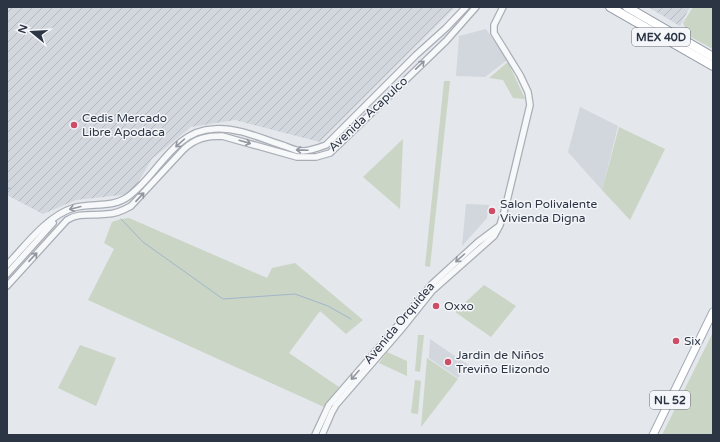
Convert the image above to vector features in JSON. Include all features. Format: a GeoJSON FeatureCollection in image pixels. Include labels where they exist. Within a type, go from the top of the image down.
{"type":"FeatureCollection","features":[{"type":"Feature","properties":{"kind":"highway","name":"MEX 40D"},"geometry":{"type":"LineString","coordinates":[[610,7],[713,66]]}},
{"type":"Feature","properties":{"kind":"highway","name":"MEX 40D"},"geometry":{"type":"LineString","coordinates":[[627,7],[713,57]]}},
{"type":"Feature","properties":{"kind":"main road","name":"NL 52"},"geometry":{"type":"LineString","coordinates":[[653,435],[690,362],[713,312]]}},
{"type":"Feature","properties":{"kind":"main road"},"geometry":{"type":"LineString","coordinates":[[657,435],[690,362],[713,320]]}},
{"type":"Feature","properties":{"kind":"street","name":"Avenida Acapulco"},"geometry":{"type":"LineString","coordinates":[[7,265],[48,223],[65,211],[79,206],[112,204],[129,196],[179,143],[190,134],[199,131],[225,128],[302,151],[317,149],[326,145],[466,7]]}},
{"type":"Feature","properties":{"kind":"street","name":"Avenida Acapulco"},"geometry":{"type":"LineString","coordinates":[[7,286],[67,220],[84,214],[108,214],[131,206],[184,149],[200,138],[222,136],[297,157],[316,157],[330,153],[446,41],[476,7]]}},
{"type":"Feature","properties":{"kind":"street","name":"Avenida Orquídea"},"geometry":{"type":"LineString","coordinates":[[322,435],[336,405],[432,291],[494,236],[500,225],[529,110],[530,100],[528,92],[507,53],[495,37],[493,29],[503,7]]}},
{"type":"Feature","properties":{"kind":"street"},"geometry":{"type":"LineString","coordinates":[[7,274],[53,223]]}},
{"type":"Feature","properties":{"kind":"street","name":"Avenida Orquídea"},"geometry":{"type":"LineString","coordinates":[[315,435],[329,405],[432,284],[478,242],[500,225]]}},
{"type":"Feature","properties":{"kind":"shaded area"},"geometry":{"type":"Polygon","coordinates":[[[7,7],[455,7],[320,142],[235,120],[191,127],[152,159],[131,194],[76,200],[43,214],[7,195],[7,7]]]}},
{"type":"Feature","properties":{"kind":"shaded area"},"geometry":{"type":"Polygon","coordinates":[[[648,7],[690,7],[680,26],[648,7]]]}},
{"type":"Feature","properties":{"kind":"shaded area"},"geometry":{"type":"Polygon","coordinates":[[[486,29],[507,60],[485,77],[456,76],[459,36],[486,29]]]}},
{"type":"Feature","properties":{"kind":"shaded area"},"geometry":{"type":"Polygon","coordinates":[[[580,107],[618,126],[602,190],[568,152],[580,107]]]}},
{"type":"Feature","properties":{"kind":"shaded area"},"geometry":{"type":"Polygon","coordinates":[[[466,204],[489,205],[487,218],[462,246],[466,204]]]}},
{"type":"Feature","properties":{"kind":"shaded area","name":"Jardin de Niños Treviño Elizondo"},"geometry":{"type":"Polygon","coordinates":[[[430,339],[468,365],[458,378],[429,358],[430,339]]]}},
{"type":"Feature","properties":{"kind":"green space"},"geometry":{"type":"Polygon","coordinates":[[[693,7],[713,7],[713,49],[689,36],[683,23],[693,7]]]}},
{"type":"Feature","properties":{"kind":"green space"},"geometry":{"type":"Polygon","coordinates":[[[508,62],[525,99],[513,98],[503,80],[489,78],[508,62]]]}},
{"type":"Feature","properties":{"kind":"green space"},"geometry":{"type":"Polygon","coordinates":[[[444,81],[450,81],[430,267],[425,266],[444,81]]]}},
{"type":"Feature","properties":{"kind":"green space"},"geometry":{"type":"Polygon","coordinates":[[[619,127],[665,149],[630,220],[602,190],[619,127]]]}},
{"type":"Feature","properties":{"kind":"green space"},"geometry":{"type":"Polygon","coordinates":[[[403,139],[400,209],[363,177],[403,139]]]}},
{"type":"Feature","properties":{"kind":"green space"},"geometry":{"type":"Polygon","coordinates":[[[129,218],[267,278],[272,268],[295,263],[363,320],[346,334],[320,311],[289,353],[339,387],[324,407],[88,300],[114,249],[104,243],[112,222],[129,218]]]}},
{"type":"Feature","properties":{"kind":"green space"},"geometry":{"type":"Polygon","coordinates":[[[484,285],[516,306],[491,337],[455,312],[484,285]]]}},
{"type":"Feature","properties":{"kind":"green space"},"geometry":{"type":"Polygon","coordinates":[[[713,332],[713,435],[662,435],[713,332]]]}},
{"type":"Feature","properties":{"kind":"green space"},"geometry":{"type":"Polygon","coordinates":[[[418,335],[424,335],[420,372],[415,371],[418,335]]]}},
{"type":"Feature","properties":{"kind":"green space"},"geometry":{"type":"Polygon","coordinates":[[[80,345],[116,358],[96,406],[58,388],[80,345]]]}},
{"type":"Feature","properties":{"kind":"green space"},"geometry":{"type":"Polygon","coordinates":[[[387,352],[407,361],[407,376],[379,363],[387,352]]]}},
{"type":"Feature","properties":{"kind":"green space"},"geometry":{"type":"Polygon","coordinates":[[[427,358],[458,379],[421,427],[427,358]]]}},
{"type":"Feature","properties":{"kind":"green space"},"geometry":{"type":"Polygon","coordinates":[[[415,380],[421,381],[418,414],[411,413],[415,380]]]}},
{"type":"Feature","properties":{"kind":"waterway"},"geometry":{"type":"LineString","coordinates":[[121,219],[143,242],[223,299],[295,294],[328,306],[351,319]]}},
{"type":"Feature","properties":{"kind":"place","name":"Cedis Mercado Libre Apodaca"},"geometry":{"type":"Point","coordinates":[74,125]}},
{"type":"Feature","properties":{"kind":"place","name":"Salon Polivalente Vivienda Digna"},"geometry":{"type":"Point","coordinates":[492,211]}},
{"type":"Feature","properties":{"kind":"place","name":"Oxxo"},"geometry":{"type":"Point","coordinates":[436,306]}},
{"type":"Feature","properties":{"kind":"place","name":"Six"},"geometry":{"type":"Point","coordinates":[676,341]}},
{"type":"Feature","properties":{"kind":"place","name":"Jardin de Niños Treviño Elizondo"},"geometry":{"type":"Point","coordinates":[448,362]}}]}
